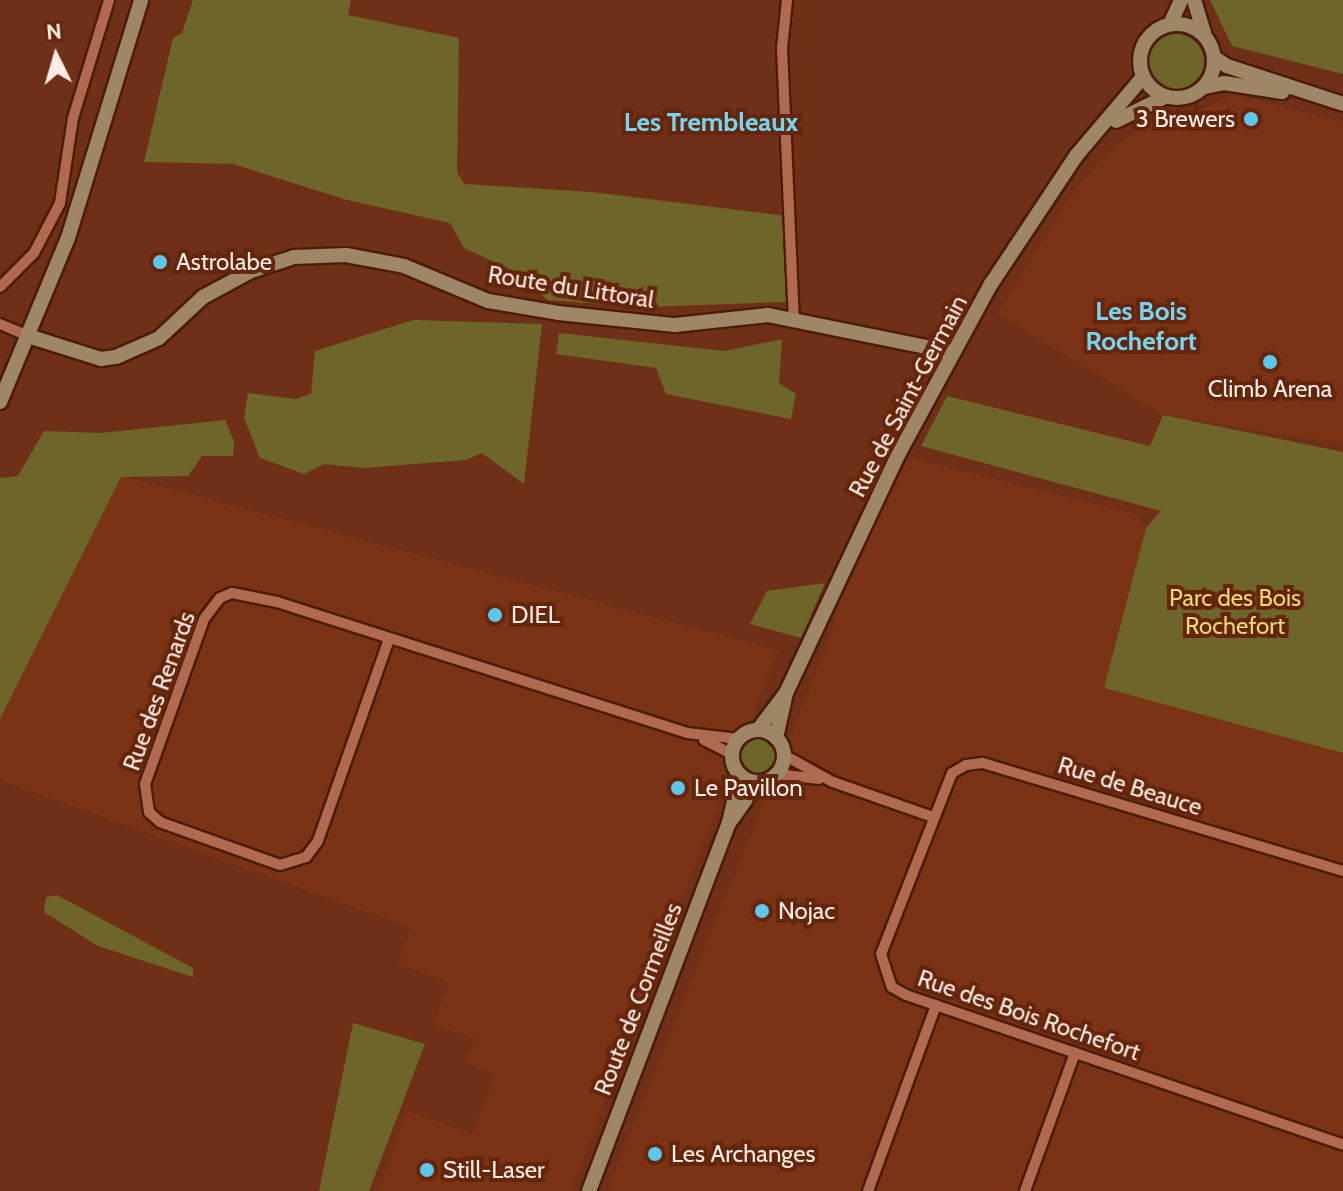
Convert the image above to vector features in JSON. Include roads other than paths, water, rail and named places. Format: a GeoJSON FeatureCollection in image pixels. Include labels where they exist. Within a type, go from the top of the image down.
{"type":"FeatureCollection","features":[{"type":"Feature","properties":{"kind":"main road"},"geometry":{"type":"LineString","coordinates":[[0,402],[68,238],[141,0]]}},
{"type":"Feature","properties":{"kind":"main road"},"geometry":{"type":"LineString","coordinates":[[1181,0],[1170,24],[1144,44],[1143,77],[1165,97],[1187,98],[1205,87],[1224,83],[1322,98]]}},
{"type":"Feature","properties":{"kind":"main road"},"geometry":{"type":"LineString","coordinates":[[1194,0],[1215,58],[1205,87]]}},
{"type":"Feature","properties":{"kind":"main road"},"geometry":{"type":"LineString","coordinates":[[1170,24],[1189,25],[1205,36]]}},
{"type":"Feature","properties":{"kind":"main road"},"geometry":{"type":"LineString","coordinates":[[1215,58],[1343,104]]}},
{"type":"Feature","properties":{"kind":"main road","name":"Rue de Saint-Germain"},"geometry":{"type":"LineString","coordinates":[[758,730],[786,693],[952,352],[1076,156],[1143,77]]}},
{"type":"Feature","properties":{"kind":"main road","name":"Rue de Saint-Germain"},"geometry":{"type":"LineString","coordinates":[[1096,136],[1129,111],[1165,97]]}},
{"type":"Feature","properties":{"kind":"main road","name":"Route du Littoral"},"geometry":{"type":"LineString","coordinates":[[28,336],[101,359],[116,357],[159,338],[203,297],[240,276],[273,262],[321,255],[370,257],[488,301],[558,313],[675,325],[768,315],[952,352]]}},
{"type":"Feature","properties":{"kind":"main road","name":"Rue de Saint-Germain"},"geometry":{"type":"LineString","coordinates":[[776,738],[786,693]]}},
{"type":"Feature","properties":{"kind":"main road"},"geometry":{"type":"LineString","coordinates":[[758,730],[776,738],[784,755],[777,774],[758,782],[740,775],[735,746],[758,730]]}},
{"type":"Feature","properties":{"kind":"main road","name":"Route de Cormeilles"},"geometry":{"type":"LineString","coordinates":[[589,1191],[729,823],[740,775]]}},
{"type":"Feature","properties":{"kind":"main road","name":"Route de Cormeilles"},"geometry":{"type":"LineString","coordinates":[[729,823],[758,782]]}},
{"type":"Feature","properties":{"kind":"street"},"geometry":{"type":"LineString","coordinates":[[0,287],[34,253],[56,214],[73,118],[109,0]]}},
{"type":"Feature","properties":{"kind":"street"},"geometry":{"type":"LineString","coordinates":[[787,0],[782,48],[794,318]]}},
{"type":"Feature","properties":{"kind":"street"},"geometry":{"type":"LineString","coordinates":[[0,324],[28,336]]}},
{"type":"Feature","properties":{"kind":"street","name":"Rue des Renards"},"geometry":{"type":"LineString","coordinates":[[389,639],[318,841],[306,857],[280,865],[160,822],[149,812],[145,784],[204,619],[220,598],[246,594],[735,746]]}},
{"type":"Feature","properties":{"kind":"street"},"geometry":{"type":"LineString","coordinates":[[784,755],[833,782],[933,817]]}},
{"type":"Feature","properties":{"kind":"street","name":"Rue de Beauce"},"geometry":{"type":"LineString","coordinates":[[933,817],[952,773],[982,763],[1343,871]]}},
{"type":"Feature","properties":{"kind":"street"},"geometry":{"type":"LineString","coordinates":[[777,774],[833,782]]}},
{"type":"Feature","properties":{"kind":"street","name":"Rue des Bois Rochefort"},"geometry":{"type":"LineString","coordinates":[[933,817],[881,954],[892,987],[936,1005],[1343,1145]]}},
{"type":"Feature","properties":{"kind":"street"},"geometry":{"type":"LineString","coordinates":[[868,1191],[936,1005]]}},
{"type":"Feature","properties":{"kind":"street"},"geometry":{"type":"LineString","coordinates":[[1025,1191],[1075,1053]]}},
{"type":"Feature","properties":{"kind":"place","name":"3 Brewers"},"geometry":{"type":"Point","coordinates":[1251,119]}},
{"type":"Feature","properties":{"kind":"place","name":"Astrolabe"},"geometry":{"type":"Point","coordinates":[160,262]}},
{"type":"Feature","properties":{"kind":"place","name":"Climb Arena"},"geometry":{"type":"Point","coordinates":[1270,362]}},
{"type":"Feature","properties":{"kind":"place","name":"DIEL"},"geometry":{"type":"Point","coordinates":[495,615]}},
{"type":"Feature","properties":{"kind":"place","name":"Le Pavillon"},"geometry":{"type":"Point","coordinates":[678,788]}},
{"type":"Feature","properties":{"kind":"place","name":"Nojac"},"geometry":{"type":"Point","coordinates":[762,911]}},
{"type":"Feature","properties":{"kind":"place","name":"Les Archanges"},"geometry":{"type":"Point","coordinates":[655,1154]}},
{"type":"Feature","properties":{"kind":"place","name":"Still-Laser"},"geometry":{"type":"Point","coordinates":[427,1170]}},
{"type":"Feature","properties":{"kind":"district","name":"Les Trembleaux"},"geometry":{"type":"Point","coordinates":[711,123]}},
{"type":"Feature","properties":{"kind":"district","name":"Les Bois Rochefort"},"geometry":{"type":"Point","coordinates":[1141,327]}},
{"type":"Feature","properties":{"kind":"park label","name":"Parc des Bois Rochefort"},"geometry":{"type":"Point","coordinates":[1235,612]}}]}
